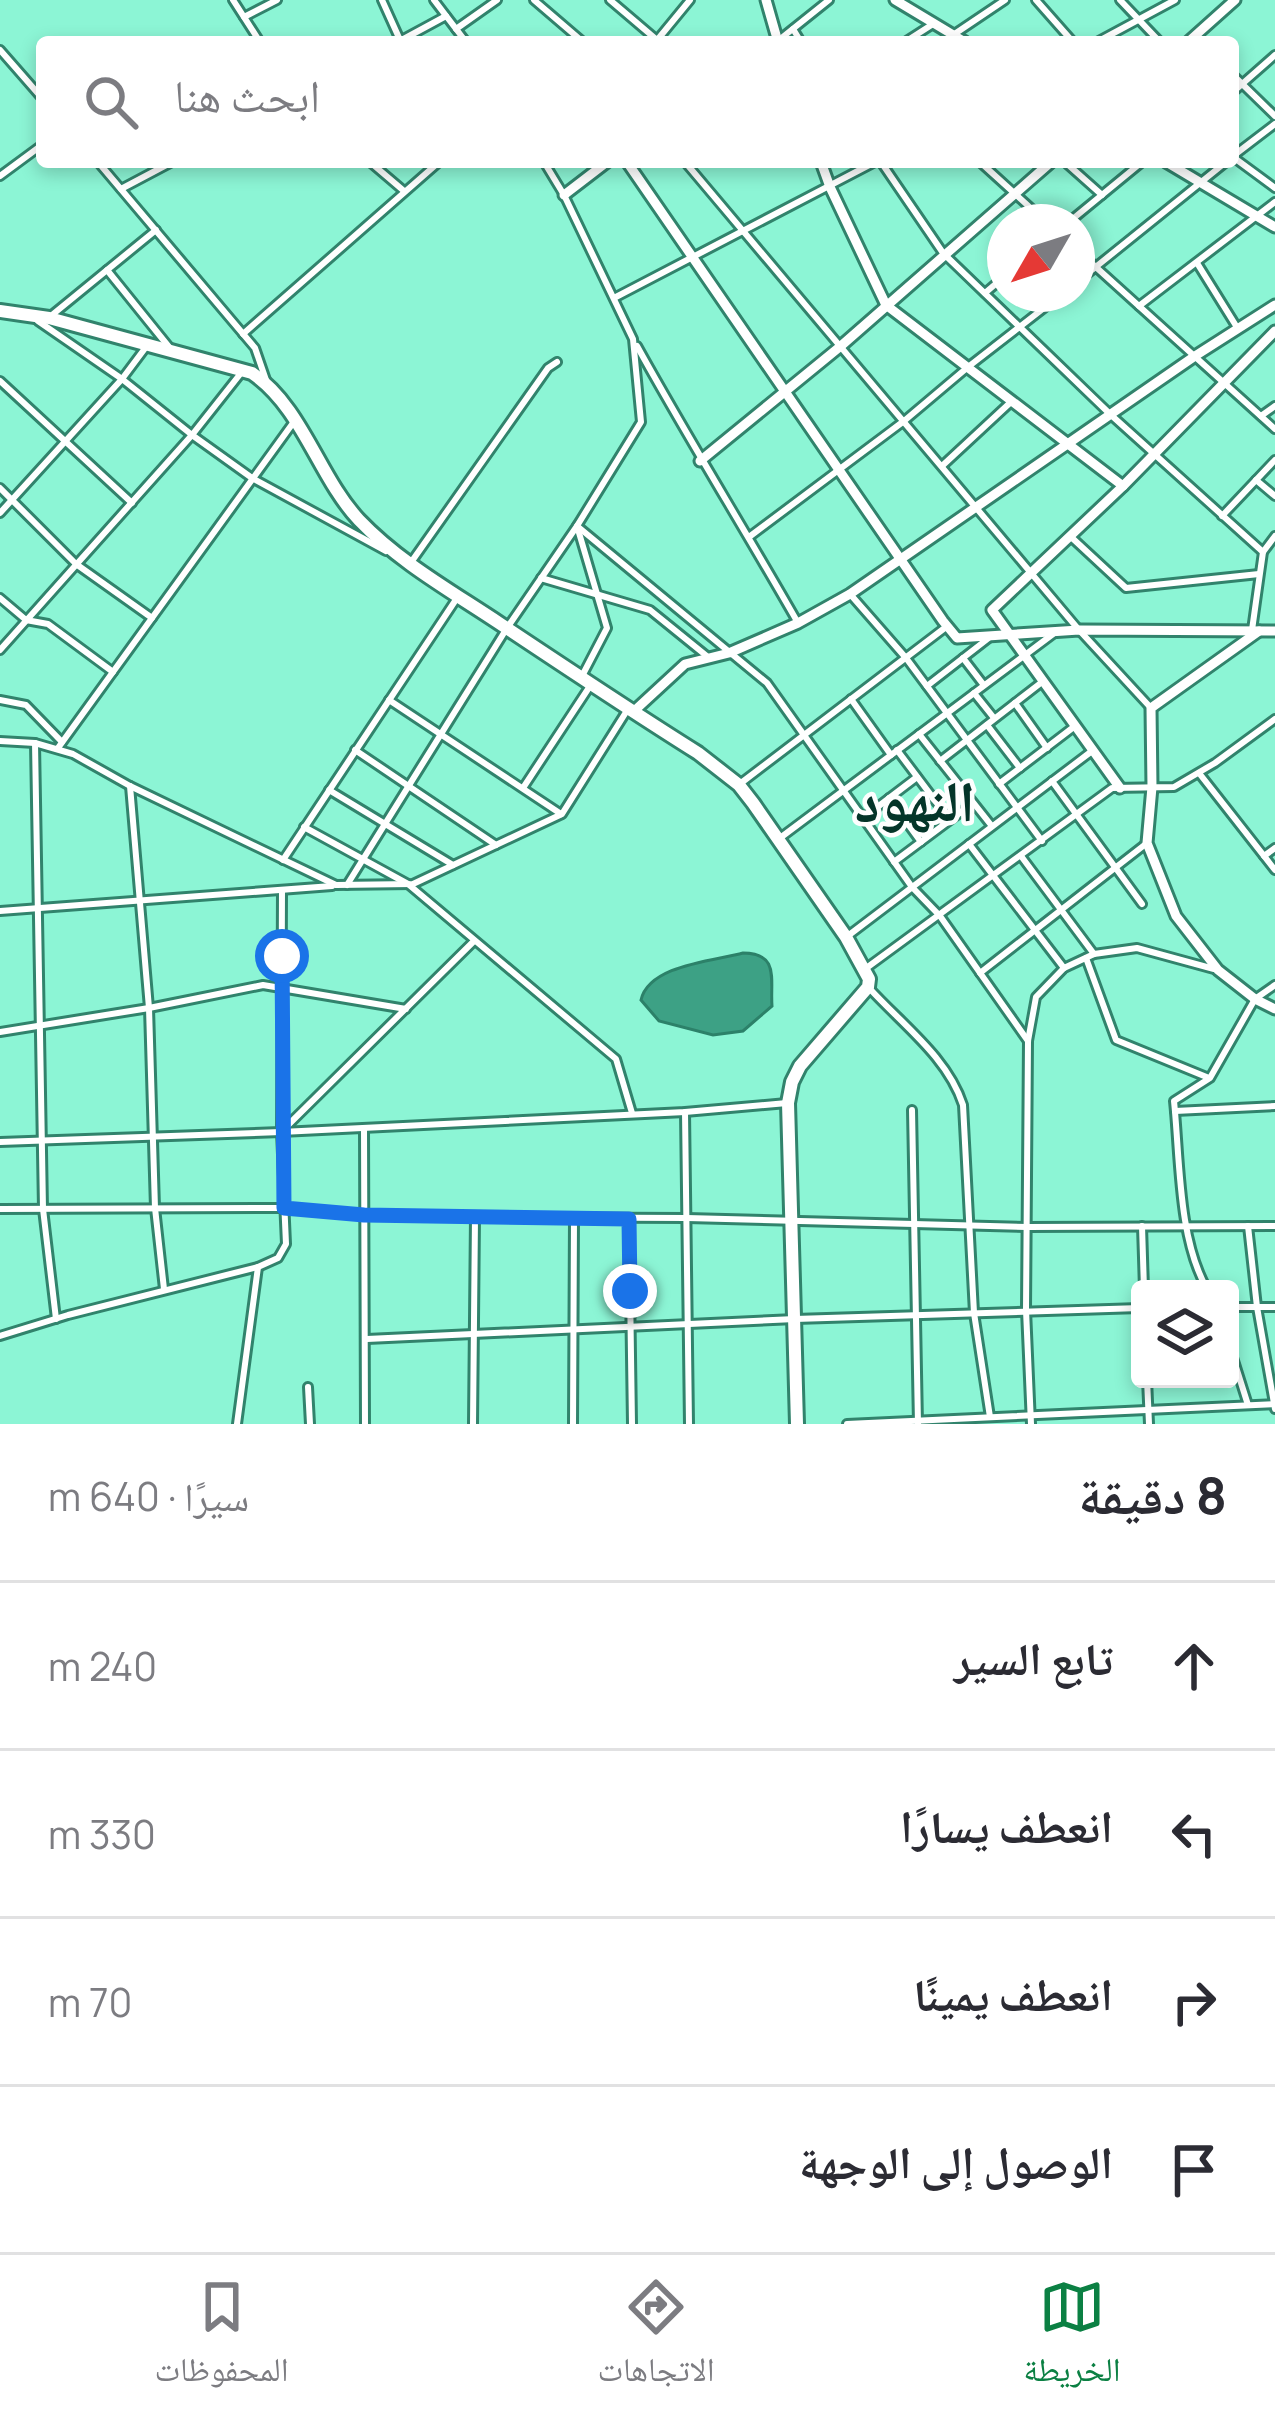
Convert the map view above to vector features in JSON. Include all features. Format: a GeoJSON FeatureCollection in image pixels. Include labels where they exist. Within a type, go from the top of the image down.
{"type":"FeatureCollection","features":[{"type":"Feature","properties":{"kind":"highway"},"geometry":{"type":"LineString","coordinates":[[0,311],[49,318],[148,344],[243,370],[267,383],[357,518],[408,563],[698,753],[739,785],[846,937],[865,969],[868,987],[800,1066],[788,1103],[797,1424]]}},
{"type":"Feature","properties":{"kind":"street"},"geometry":{"type":"LineString","coordinates":[[232,0],[256,36]]}},
{"type":"Feature","properties":{"kind":"street"},"geometry":{"type":"LineString","coordinates":[[244,17],[277,0]]}},
{"type":"Feature","properties":{"kind":"street"},"geometry":{"type":"LineString","coordinates":[[382,0],[397,36]]}},
{"type":"Feature","properties":{"kind":"street"},"geometry":{"type":"LineString","coordinates":[[434,0],[461,36]]}},
{"type":"Feature","properties":{"kind":"street"},"geometry":{"type":"LineString","coordinates":[[456,29],[497,0]]}},
{"type":"Feature","properties":{"kind":"street"},"geometry":{"type":"LineString","coordinates":[[534,0],[577,36]]}},
{"type":"Feature","properties":{"kind":"street"},"geometry":{"type":"LineString","coordinates":[[610,0],[650,36]]}},
{"type":"Feature","properties":{"kind":"street"},"geometry":{"type":"LineString","coordinates":[[660,36],[690,0]]}},
{"type":"Feature","properties":{"kind":"street"},"geometry":{"type":"LineString","coordinates":[[766,0],[775,36]]}},
{"type":"Feature","properties":{"kind":"street"},"geometry":{"type":"LineString","coordinates":[[784,36],[829,0]]}},
{"type":"Feature","properties":{"kind":"street"},"geometry":{"type":"LineString","coordinates":[[895,0],[952,35],[1005,0]]}},
{"type":"Feature","properties":{"kind":"street"},"geometry":{"type":"LineString","coordinates":[[1036,0],[1068,36]]}},
{"type":"Feature","properties":{"kind":"street"},"geometry":{"type":"LineString","coordinates":[[1120,0],[1154,36]]}},
{"type":"Feature","properties":{"kind":"street"},"geometry":{"type":"LineString","coordinates":[[1108,36],[1175,0]]}},
{"type":"Feature","properties":{"kind":"street"},"geometry":{"type":"LineString","coordinates":[[1198,36],[1235,0]]}},
{"type":"Feature","properties":{"kind":"street"},"geometry":{"type":"LineString","coordinates":[[411,36],[446,16]]}},
{"type":"Feature","properties":{"kind":"street"},"geometry":{"type":"LineString","coordinates":[[915,36],[934,24]]}},
{"type":"Feature","properties":{"kind":"street"},"geometry":{"type":"LineString","coordinates":[[793,29],[797,36]]}},
{"type":"Feature","properties":{"kind":"street"},"geometry":{"type":"LineString","coordinates":[[0,50],[36,91]]}},
{"type":"Feature","properties":{"kind":"street"},"geometry":{"type":"LineString","coordinates":[[1239,87],[1273,60]]}},
{"type":"Feature","properties":{"kind":"street"},"geometry":{"type":"LineString","coordinates":[[1239,82],[1275,120],[1239,151]]}},
{"type":"Feature","properties":{"kind":"street"},"geometry":{"type":"LineString","coordinates":[[0,176],[36,149]]}},
{"type":"Feature","properties":{"kind":"street"},"geometry":{"type":"LineString","coordinates":[[1239,163],[1275,188]]}},
{"type":"Feature","properties":{"kind":"street"},"geometry":{"type":"LineString","coordinates":[[103,168],[255,348],[267,383]]}},
{"type":"Feature","properties":{"kind":"street"},"geometry":{"type":"LineString","coordinates":[[121,189],[161,168]]}},
{"type":"Feature","properties":{"kind":"street"},"geometry":{"type":"LineString","coordinates":[[377,168],[405,191]]}},
{"type":"Feature","properties":{"kind":"street"},"geometry":{"type":"LineString","coordinates":[[243,334],[432,168]]}},
{"type":"Feature","properties":{"kind":"street"},"geometry":{"type":"LineString","coordinates":[[548,168],[633,339],[797,623]]}},
{"type":"Feature","properties":{"kind":"street"},"geometry":{"type":"LineString","coordinates":[[564,195],[599,168]]}},
{"type":"Feature","properties":{"kind":"street"},"geometry":{"type":"LineString","coordinates":[[631,168],[957,638],[1078,630],[1275,631]]}},
{"type":"Feature","properties":{"kind":"street"},"geometry":{"type":"LineString","coordinates":[[690,168],[1078,630],[1151,708],[1147,843],[1176,916],[1218,970],[1275,1009]]}},
{"type":"Feature","properties":{"kind":"street"},"geometry":{"type":"LineString","coordinates":[[823,168],[886,305],[1123,486]]}},
{"type":"Feature","properties":{"kind":"street"},"geometry":{"type":"LineString","coordinates":[[614,298],[866,168]]}},
{"type":"Feature","properties":{"kind":"street"},"geometry":{"type":"LineString","coordinates":[[882,168],[943,253],[1111,416],[1263,552]]}},
{"type":"Feature","properties":{"kind":"street"},"geometry":{"type":"LineString","coordinates":[[986,168],[1025,204]]}},
{"type":"Feature","properties":{"kind":"street"},"geometry":{"type":"LineString","coordinates":[[700,461],[842,345],[1044,168]]}},
{"type":"Feature","properties":{"kind":"street"},"geometry":{"type":"LineString","coordinates":[[1072,168],[1102,195]]}},
{"type":"Feature","properties":{"kind":"street"},"geometry":{"type":"LineString","coordinates":[[1091,204],[1135,168]]}},
{"type":"Feature","properties":{"kind":"street"},"geometry":{"type":"LineString","coordinates":[[1175,168],[1275,227]]}},
{"type":"Feature","properties":{"kind":"street"},"geometry":{"type":"LineString","coordinates":[[1218,168],[1096,267],[1275,429]]}},
{"type":"Feature","properties":{"kind":"street"},"geometry":{"type":"LineString","coordinates":[[1139,306],[1275,202]]}},
{"type":"Feature","properties":{"kind":"street"},"geometry":{"type":"LineString","coordinates":[[49,318],[156,230]]}},
{"type":"Feature","properties":{"kind":"street"},"geometry":{"type":"LineString","coordinates":[[1197,262],[1238,328]]}},
{"type":"Feature","properties":{"kind":"street"},"geometry":{"type":"LineString","coordinates":[[107,270],[172,352]]}},
{"type":"Feature","properties":{"kind":"street"},"geometry":{"type":"LineString","coordinates":[[0,911],[336,885],[408,884],[562,814],[631,710],[685,664],[729,653],[850,594],[1275,304]]}},
{"type":"Feature","properties":{"kind":"street"},"geometry":{"type":"LineString","coordinates":[[748,537],[904,421],[1039,312]]}},
{"type":"Feature","properties":{"kind":"street"},"geometry":{"type":"LineString","coordinates":[[30,315],[252,478],[408,563],[548,368],[557,362]]}},
{"type":"Feature","properties":{"kind":"street"},"geometry":{"type":"LineString","coordinates":[[1120,788],[992,610],[1123,486],[1275,331]]}},
{"type":"Feature","properties":{"kind":"street"},"geometry":{"type":"LineString","coordinates":[[347,885],[640,422],[633,339]]}},
{"type":"Feature","properties":{"kind":"street"},"geometry":{"type":"LineString","coordinates":[[0,513],[148,344]]}},
{"type":"Feature","properties":{"kind":"street"},"geometry":{"type":"LineString","coordinates":[[0,650],[192,435],[243,370]]}},
{"type":"Feature","properties":{"kind":"street"},"geometry":{"type":"LineString","coordinates":[[0,381],[132,502]]}},
{"type":"Feature","properties":{"kind":"street"},"geometry":{"type":"LineString","coordinates":[[942,466],[1012,401]]}},
{"type":"Feature","properties":{"kind":"street"},"geometry":{"type":"LineString","coordinates":[[1261,416],[1275,406]]}},
{"type":"Feature","properties":{"kind":"street"},"geometry":{"type":"LineString","coordinates":[[60,746],[295,420]]}},
{"type":"Feature","properties":{"kind":"street"},"geometry":{"type":"LineString","coordinates":[[1222,516],[1275,460]]}},
{"type":"Feature","properties":{"kind":"street"},"geometry":{"type":"LineString","coordinates":[[1256,480],[1275,496]]}},
{"type":"Feature","properties":{"kind":"street"},"geometry":{"type":"LineString","coordinates":[[0,488],[76,564],[152,619]]}},
{"type":"Feature","properties":{"kind":"street"},"geometry":{"type":"LineString","coordinates":[[523,788],[586,681],[607,628],[577,526]]}},
{"type":"Feature","properties":{"kind":"street"},"geometry":{"type":"LineString","coordinates":[[577,526],[767,683],[1028,1040]]}},
{"type":"Feature","properties":{"kind":"street"},"geometry":{"type":"LineString","coordinates":[[1070,536],[1126,588],[1259,574]]}},
{"type":"Feature","properties":{"kind":"street"},"geometry":{"type":"LineString","coordinates":[[1151,708],[1255,631],[1263,552],[1275,536]]}},
{"type":"Feature","properties":{"kind":"street"},"geometry":{"type":"LineString","coordinates":[[542,578],[650,610],[710,658]]}},
{"type":"Feature","properties":{"kind":"street"},"geometry":{"type":"LineString","coordinates":[[850,594],[906,658],[1042,841]]}},
{"type":"Feature","properties":{"kind":"street"},"geometry":{"type":"LineString","coordinates":[[283,860],[458,596]]}},
{"type":"Feature","properties":{"kind":"street"},"geometry":{"type":"LineString","coordinates":[[0,598],[26,620],[49,624],[113,672]]}},
{"type":"Feature","properties":{"kind":"street"},"geometry":{"type":"LineString","coordinates":[[739,785],[947,626]]}},
{"type":"Feature","properties":{"kind":"street"},"geometry":{"type":"LineString","coordinates":[[777,840],[1056,632]]}},
{"type":"Feature","properties":{"kind":"street"},"geometry":{"type":"LineString","coordinates":[[927,686],[992,636]]}},
{"type":"Feature","properties":{"kind":"street"},"geometry":{"type":"LineString","coordinates":[[963,658],[984,685]]}},
{"type":"Feature","properties":{"kind":"street"},"geometry":{"type":"LineString","coordinates":[[940,761],[1042,682]]}},
{"type":"Feature","properties":{"kind":"street"},"geometry":{"type":"LineString","coordinates":[[974,693],[1020,768]]}},
{"type":"Feature","properties":{"kind":"street"},"geometry":{"type":"LineString","coordinates":[[0,700],[26,705],[60,746],[130,786],[336,885]]}},
{"type":"Feature","properties":{"kind":"street"},"geometry":{"type":"LineString","coordinates":[[389,700],[562,814]]}},
{"type":"Feature","properties":{"kind":"street"},"geometry":{"type":"LineString","coordinates":[[851,700],[950,820]]}},
{"type":"Feature","properties":{"kind":"street"},"geometry":{"type":"LineString","coordinates":[[1015,703],[1047,748]]}},
{"type":"Feature","properties":{"kind":"street"},"geometry":{"type":"LineString","coordinates":[[865,969],[1112,788],[1174,787],[1275,719]]}},
{"type":"Feature","properties":{"kind":"street"},"geometry":{"type":"LineString","coordinates":[[999,784],[1075,726]]}},
{"type":"Feature","properties":{"kind":"street"},"geometry":{"type":"LineString","coordinates":[[919,734],[992,827]]}},
{"type":"Feature","properties":{"kind":"street"},"geometry":{"type":"LineString","coordinates":[[0,741],[60,746]]}},
{"type":"Feature","properties":{"kind":"street"},"geometry":{"type":"LineString","coordinates":[[34,743],[40,1140],[56,1319]]}},
{"type":"Feature","properties":{"kind":"street"},"geometry":{"type":"LineString","coordinates":[[355,750],[496,845]]}},
{"type":"Feature","properties":{"kind":"street"},"geometry":{"type":"LineString","coordinates":[[846,937],[1093,750]]}},
{"type":"Feature","properties":{"kind":"street"},"geometry":{"type":"LineString","coordinates":[[1198,773],[1275,870]]}},
{"type":"Feature","properties":{"kind":"street"},"geometry":{"type":"LineString","coordinates":[[862,818],[917,777]]}},
{"type":"Feature","properties":{"kind":"street"},"geometry":{"type":"LineString","coordinates":[[1052,781],[1142,904]]}},
{"type":"Feature","properties":{"kind":"street"},"geometry":{"type":"LineString","coordinates":[[130,786],[149,1008],[155,1208],[164,1289]]}},
{"type":"Feature","properties":{"kind":"street"},"geometry":{"type":"LineString","coordinates":[[329,790],[453,865]]}},
{"type":"Feature","properties":{"kind":"street"},"geometry":{"type":"LineString","coordinates":[[889,798],[921,842]]}},
{"type":"Feature","properties":{"kind":"street"},"geometry":{"type":"LineString","coordinates":[[894,862],[973,803]]}},
{"type":"Feature","properties":{"kind":"street"},"geometry":{"type":"LineString","coordinates":[[304,827],[408,884],[616,1059],[633,1114]]}},
{"type":"Feature","properties":{"kind":"street"},"geometry":{"type":"LineString","coordinates":[[980,973],[1147,843]]}},
{"type":"Feature","properties":{"kind":"street"},"geometry":{"type":"LineString","coordinates":[[969,844],[1064,968]]}},
{"type":"Feature","properties":{"kind":"street"},"geometry":{"type":"LineString","coordinates":[[1264,856],[1275,848]]}},
{"type":"Feature","properties":{"kind":"street"},"geometry":{"type":"LineString","coordinates":[[1022,856],[1090,956],[1116,1040],[1210,1078]]}},
{"type":"Feature","properties":{"kind":"street"},"geometry":{"type":"LineString","coordinates":[[0,1336],[278,1258],[286,1244],[281,1132],[282,890]]}},
{"type":"Feature","properties":{"kind":"street"},"geometry":{"type":"LineString","coordinates":[[281,1132],[475,941]]}},
{"type":"Feature","properties":{"kind":"street"},"geometry":{"type":"LineString","coordinates":[[1031,1419],[1026,1310],[1028,1040],[1036,997],[1064,968],[1090,956],[1137,948],[1218,970]]}},
{"type":"Feature","properties":{"kind":"street"},"geometry":{"type":"LineString","coordinates":[[0,1032],[263,985],[406,1009]]}},
{"type":"Feature","properties":{"kind":"street"},"geometry":{"type":"LineString","coordinates":[[1202,1280],[1187,1226],[1174,1101],[1210,1078],[1255,999],[1275,985]]}},
{"type":"Feature","properties":{"kind":"street"},"geometry":{"type":"LineString","coordinates":[[868,987],[924,1044],[956,1084],[963,1105],[974,1312],[990,1417]]}},
{"type":"Feature","properties":{"kind":"street"},"geometry":{"type":"LineString","coordinates":[[0,1142],[281,1132],[788,1103]]}},
{"type":"Feature","properties":{"kind":"street"},"geometry":{"type":"LineString","coordinates":[[1175,1111],[1275,1106]]}},
{"type":"Feature","properties":{"kind":"street"},"geometry":{"type":"LineString","coordinates":[[912,1110],[918,1423]]}},
{"type":"Feature","properties":{"kind":"street"},"geometry":{"type":"LineString","coordinates":[[685,1112],[689,1424]]}},
{"type":"Feature","properties":{"kind":"street"},"geometry":{"type":"LineString","coordinates":[[364,1127],[365,1424]]}},
{"type":"Feature","properties":{"kind":"street"},"geometry":{"type":"LineString","coordinates":[[0,1209],[284,1208],[364,1215],[574,1219],[1275,1226]]}},
{"type":"Feature","properties":{"kind":"street"},"geometry":{"type":"LineString","coordinates":[[473,1424],[475,1217]]}},
{"type":"Feature","properties":{"kind":"street"},"geometry":{"type":"LineString","coordinates":[[573,1424],[574,1219]]}},
{"type":"Feature","properties":{"kind":"street"},"geometry":{"type":"LineString","coordinates":[[629,1219],[632,1424]]}},
{"type":"Feature","properties":{"kind":"street"},"geometry":{"type":"LineString","coordinates":[[1142,1226],[1144,1280]]}},
{"type":"Feature","properties":{"kind":"street"},"geometry":{"type":"LineString","coordinates":[[847,1424],[1275,1406],[1248,1226]]}},
{"type":"Feature","properties":{"kind":"street"},"geometry":{"type":"LineString","coordinates":[[237,1424],[258,1267]]}},
{"type":"Feature","properties":{"kind":"street"},"geometry":{"type":"LineString","coordinates":[[1239,1307],[1275,1306]]}},
{"type":"Feature","properties":{"kind":"street"},"geometry":{"type":"LineString","coordinates":[[367,1339],[1131,1308]]}},
{"type":"Feature","properties":{"kind":"street"},"geometry":{"type":"LineString","coordinates":[[1239,1376],[1248,1405]]}},
{"type":"Feature","properties":{"kind":"street"},"geometry":{"type":"LineString","coordinates":[[308,1387],[310,1424]]}},
{"type":"Feature","properties":{"kind":"street"},"geometry":{"type":"LineString","coordinates":[[1148,1388],[1149,1424]]}},
{"type":"Feature","properties":{"kind":"water"},"geometry":{"type":"Polygon","coordinates":[[[743,953],[768,963],[772,1006],[743,1031],[713,1035],[659,1021],[641,1000],[646,988],[669,972],[743,953]]]}},
{"type":"Feature","properties":{"kind":"district","name":"النهود"},"geometry":{"type":"Point","coordinates":[915,800]}},
{"type":"Feature","properties":{"kind":"route"},"geometry":{"type":"LineString","coordinates":[[282,956],[284,1208],[364,1215],[629,1219],[630,1291]]}}]}
